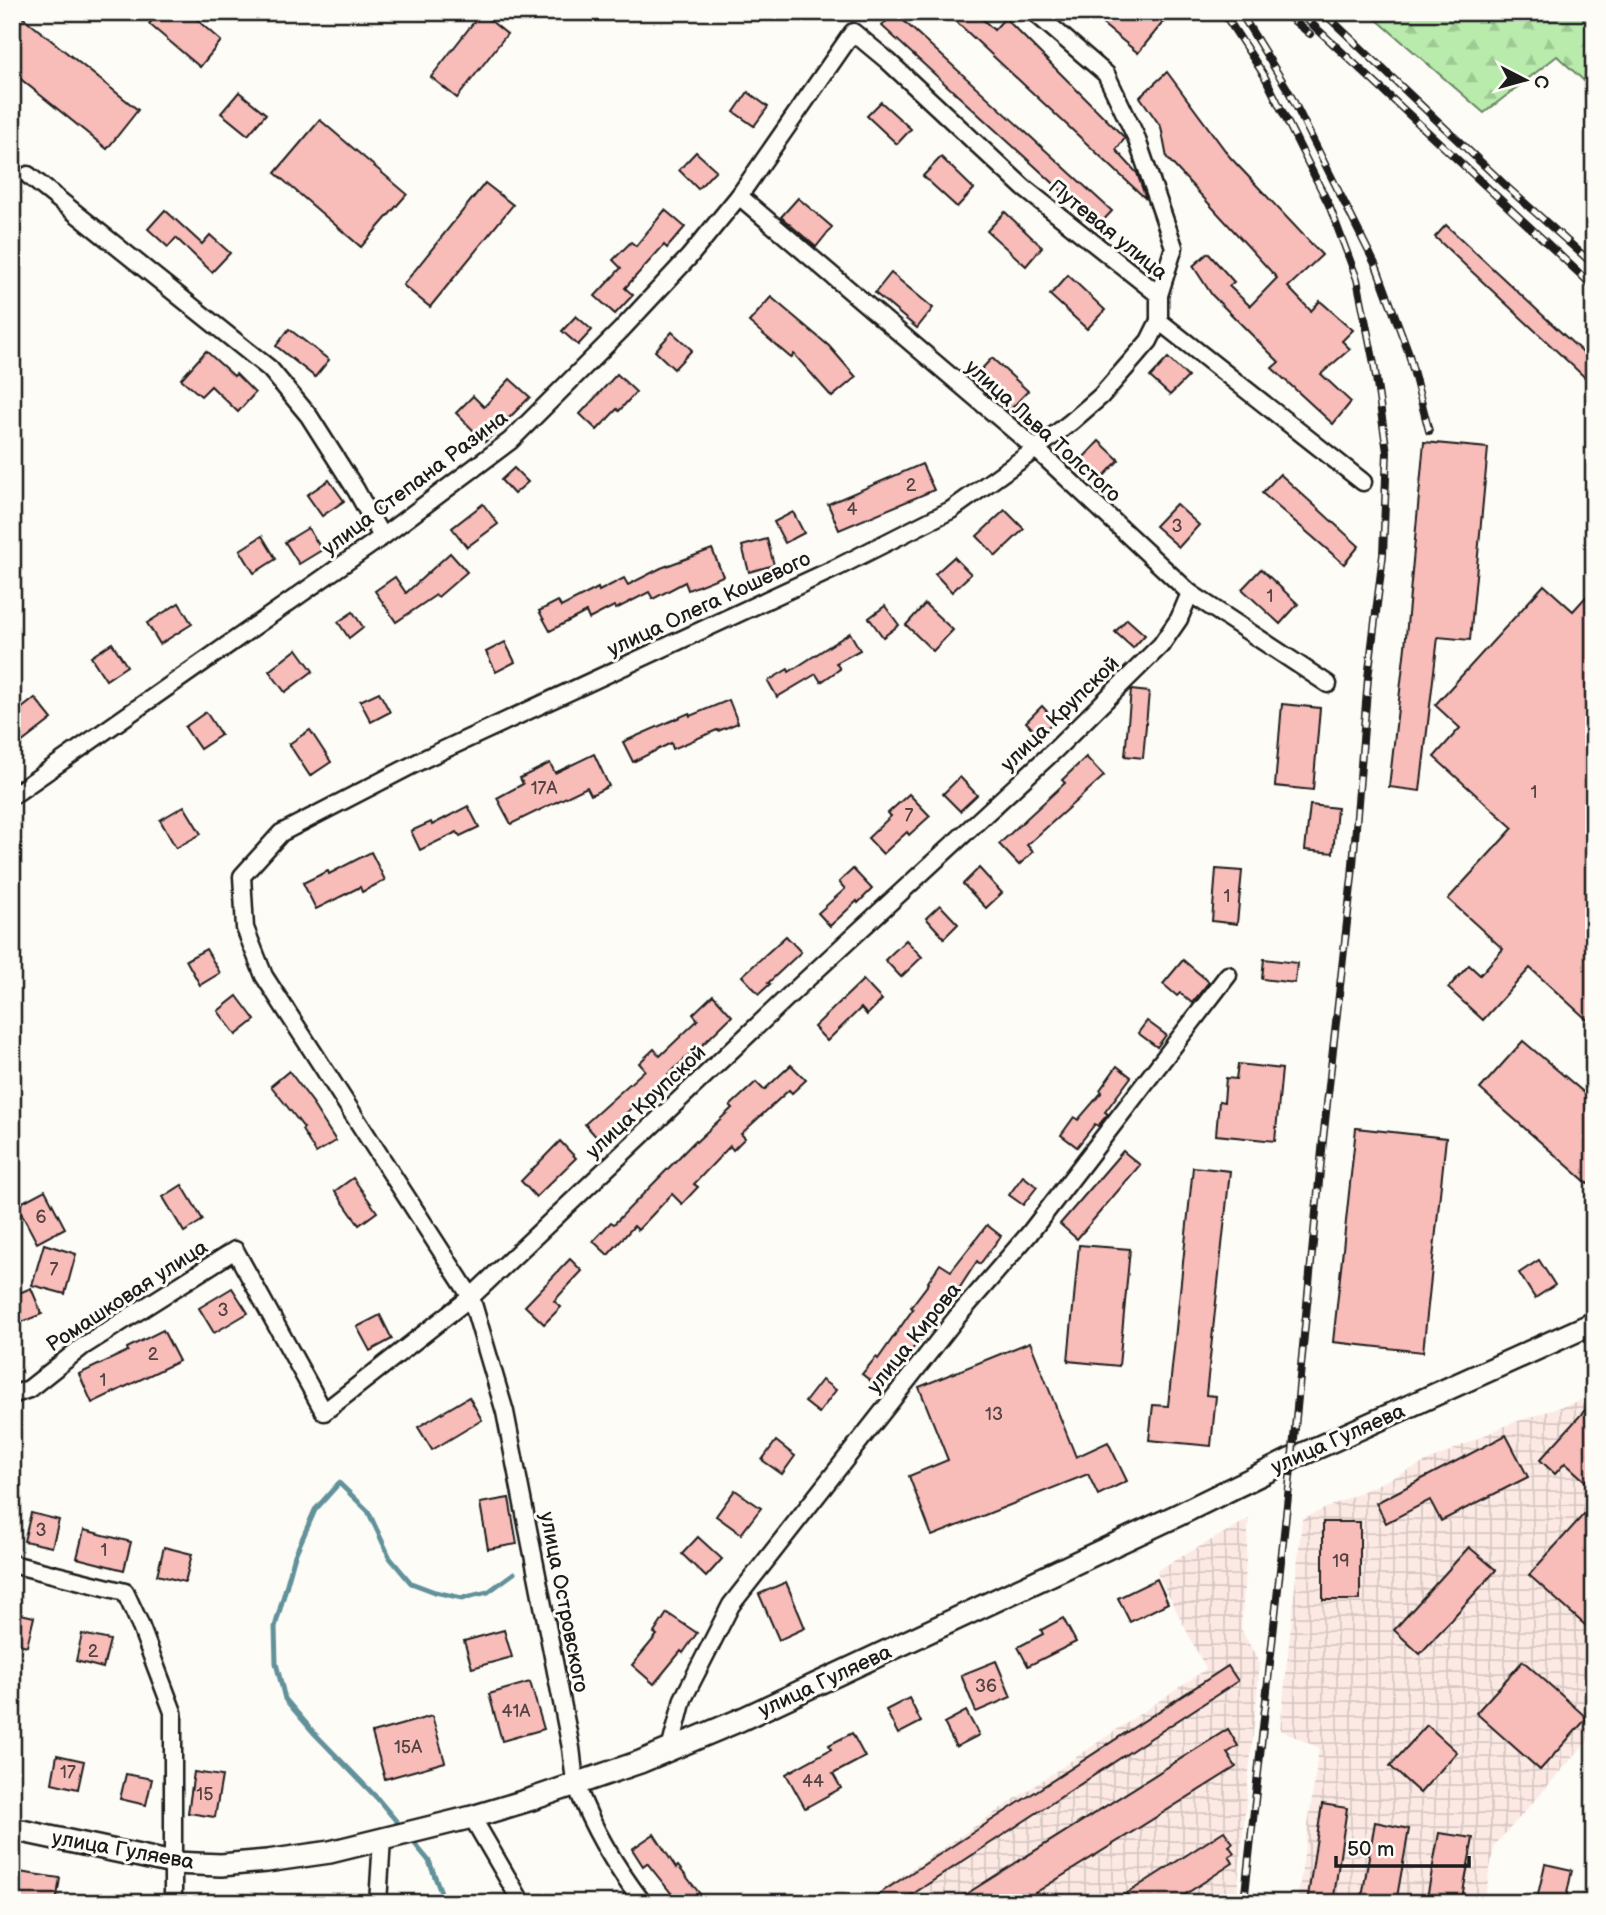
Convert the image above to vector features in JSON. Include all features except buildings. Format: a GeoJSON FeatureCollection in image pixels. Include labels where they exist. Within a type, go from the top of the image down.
{"type":"FeatureCollection","features":[{"type":"Feature","properties":{"kind":"main road","name":"улица Гуляева"},"geometry":{"type":"LineString","coordinates":[[12,1829],[173,1863],[221,1865],[330,1852],[472,1817],[576,1785],[640,1762],[836,1676],[1292,1459],[1594,1323]]}},
{"type":"Feature","properties":{"kind":"street"},"geometry":{"type":"LineString","coordinates":[[1034,12],[1106,74],[1136,136],[1174,247],[1159,295]]}},
{"type":"Feature","properties":{"kind":"street","name":"Путевая улица"},"geometry":{"type":"LineString","coordinates":[[853,32],[888,61],[1024,188],[1159,295],[1160,321]]}},
{"type":"Feature","properties":{"kind":"street","name":"улица Степана Разина"},"geometry":{"type":"LineString","coordinates":[[12,796],[382,537],[510,441],[621,330],[689,257],[739,196],[853,32]]}},
{"type":"Feature","properties":{"kind":"street"},"geometry":{"type":"LineString","coordinates":[[28,175],[270,369],[309,416],[356,489],[382,537]]}},
{"type":"Feature","properties":{"kind":"street","name":"улица Льва Толстого"},"geometry":{"type":"LineString","coordinates":[[739,196],[1036,449],[1191,593],[1328,684]]}},
{"type":"Feature","properties":{"kind":"street"},"geometry":{"type":"LineString","coordinates":[[1160,321],[1363,482]]}},
{"type":"Feature","properties":{"kind":"street","name":"улица Олега Кошевого"},"geometry":{"type":"LineString","coordinates":[[471,1297],[264,976],[245,928],[242,876],[281,833],[426,758],[838,568],[951,510],[1036,449],[1101,396],[1149,341],[1160,321]]}},
{"type":"Feature","properties":{"kind":"street","name":"улица Крупской"},"geometry":{"type":"LineString","coordinates":[[471,1297],[794,991],[1056,749],[1161,645],[1179,619],[1191,593]]}},
{"type":"Feature","properties":{"kind":"street","name":"улица Кирова"},"geometry":{"type":"LineString","coordinates":[[670,1749],[683,1699],[731,1605],[957,1317],[1029,1234],[1228,975]]}},
{"type":"Feature","properties":{"kind":"street","name":"Ромашковая улица"},"geometry":{"type":"LineString","coordinates":[[12,1395],[29,1389],[82,1347],[235,1250],[324,1412],[471,1297]]}},
{"type":"Feature","properties":{"kind":"street","name":"улица Островского"},"geometry":{"type":"LineString","coordinates":[[471,1297],[505,1412],[576,1785],[625,1881],[643,1903]]}},
{"type":"Feature","properties":{"kind":"street"},"geometry":{"type":"LineString","coordinates":[[12,1564],[125,1592],[173,1712],[173,1903]]}},
{"type":"Feature","properties":{"kind":"street"},"geometry":{"type":"LineString","coordinates":[[472,1817],[522,1903]]}},
{"type":"Feature","properties":{"kind":"street"},"geometry":{"type":"LineString","coordinates":[[378,1903],[382,1839]]}},
{"type":"Feature","properties":{"kind":"shaded area"},"geometry":{"type":"Polygon","coordinates":[[[1594,1396],[1594,1734],[1494,1846],[1484,1903],[1297,1903],[1319,1748],[1280,1730],[1302,1519],[1509,1424],[1594,1396]]]}},
{"type":"Feature","properties":{"kind":"shaded area"},"geometry":{"type":"Polygon","coordinates":[[[1249,1519],[1241,1629],[1260,1664],[1236,1903],[862,1903],[1206,1669],[1156,1571],[1249,1519]]]}},
{"type":"Feature","properties":{"kind":"green space"},"geometry":{"type":"Polygon","coordinates":[[[1368,12],[1594,12],[1594,90],[1557,56],[1484,113],[1368,12]]]}},
{"type":"Feature","properties":{"kind":"waterway"},"geometry":{"type":"LineString","coordinates":[[402,1828],[285,1699],[276,1663],[275,1627],[295,1555],[315,1510],[339,1483],[368,1511],[390,1558],[411,1583],[462,1598],[488,1592],[514,1573]]}},
{"type":"Feature","properties":{"kind":"waterway"},"geometry":{"type":"LineString","coordinates":[[410,1838],[429,1861],[445,1903]]}},
{"type":"Feature","properties":{"kind":"railway"},"geometry":{"type":"LineString","coordinates":[[1223,12],[1264,75],[1329,205],[1357,279],[1374,364],[1387,452],[1383,555],[1368,678],[1352,877],[1244,1903]]}},
{"type":"Feature","properties":{"kind":"railway"},"geometry":{"type":"LineString","coordinates":[[1240,12],[1288,90],[1377,268],[1408,351],[1429,431]]}},
{"type":"Feature","properties":{"kind":"railway"},"geometry":{"type":"LineString","coordinates":[[1283,12],[1310,34]]}},
{"type":"Feature","properties":{"kind":"railway"},"geometry":{"type":"LineString","coordinates":[[1299,12],[1594,287]]}},
{"type":"Feature","properties":{"kind":"railway"},"geometry":{"type":"LineString","coordinates":[[1323,12],[1508,188],[1594,265]]}}]}
